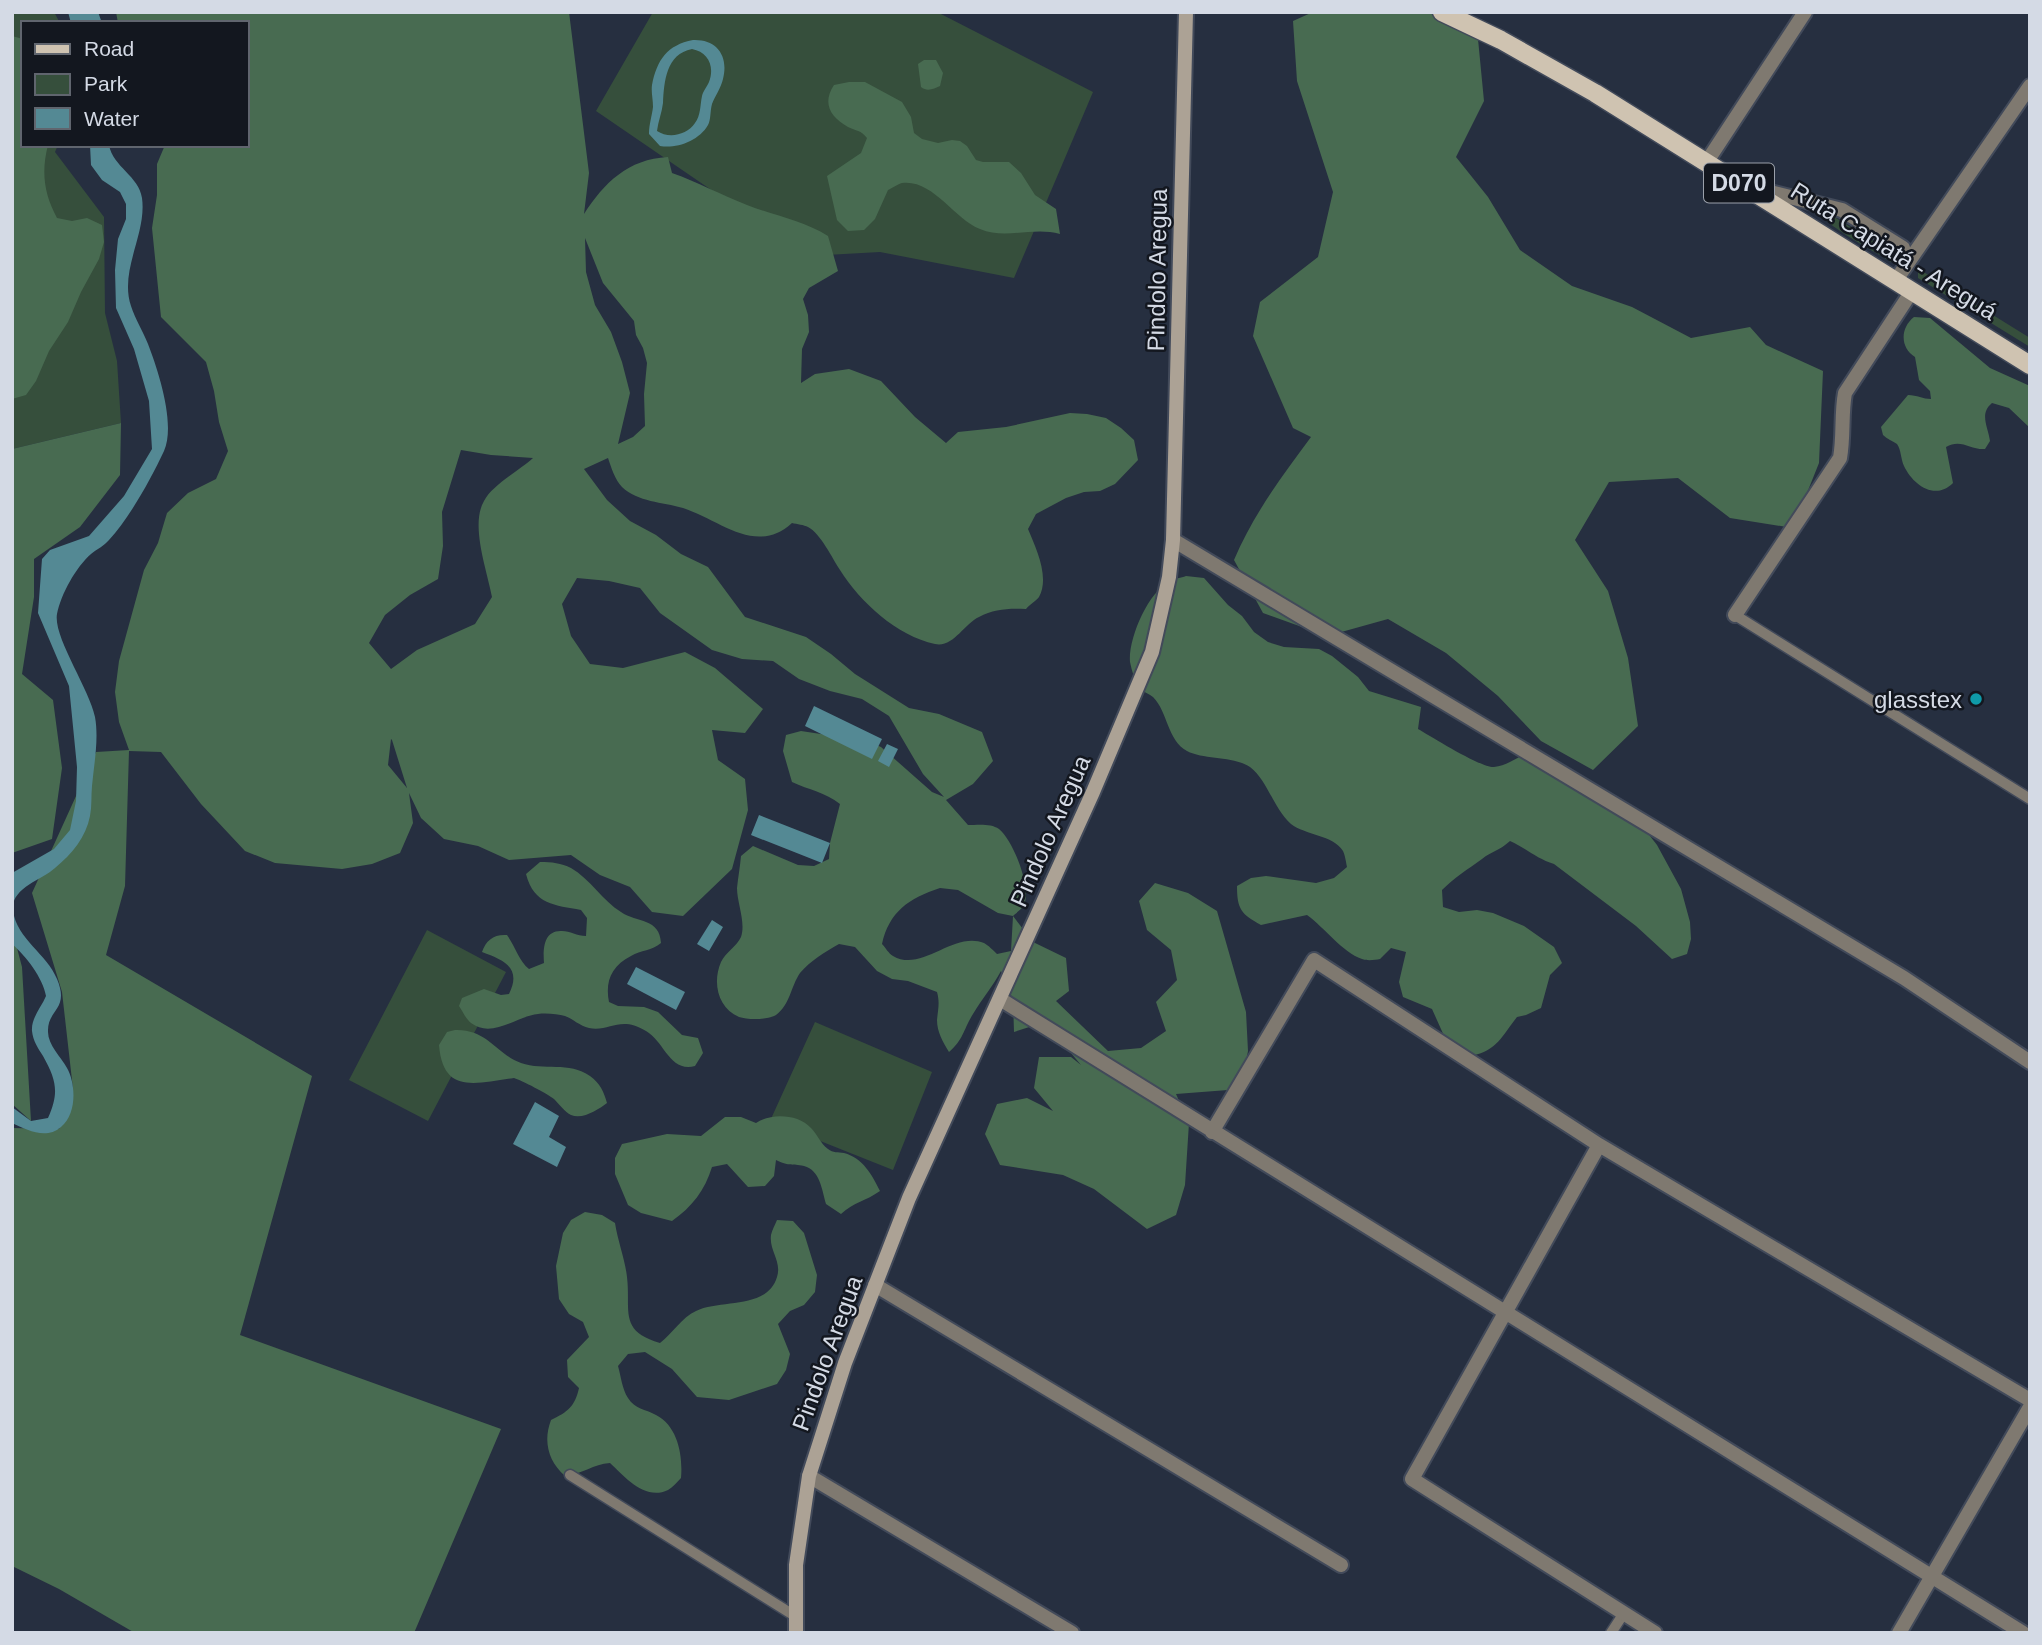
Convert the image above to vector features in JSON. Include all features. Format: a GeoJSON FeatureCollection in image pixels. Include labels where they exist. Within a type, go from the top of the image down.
{"type":"FeatureCollection","features":[{"type":"Feature","properties":{"kind":"main road","name":"Pindolo Aregua"},"geometry":{"type":"LineString","coordinates":[[796,1633],[796,1565],[809,1476],[845,1363],[909,1198],[1093,792],[1152,652],[1169,577],[1173,540],[1186,12]]}},
{"type":"Feature","properties":{"kind":"main road","name":"Ruta Capiatá - Areguá"},"geometry":{"type":"LineString","coordinates":[[1442,12],[1562,73],[2030,365]]}},
{"type":"Feature","properties":{"kind":"street"},"geometry":{"type":"LineString","coordinates":[[1706,163],[1805,12]]}},
{"type":"Feature","properties":{"kind":"street"},"geometry":{"type":"LineString","coordinates":[[1896,280],[2030,86]]}},
{"type":"Feature","properties":{"kind":"street"},"geometry":{"type":"LineString","coordinates":[[1742,186],[1842,210],[1903,248]]}},
{"type":"Feature","properties":{"kind":"street"},"geometry":{"type":"LineString","coordinates":[[1735,615],[1840,458],[1844,435],[1842,409],[1845,393],[1912,290]]}},
{"type":"Feature","properties":{"kind":"street"},"geometry":{"type":"LineString","coordinates":[[1173,540],[1892,971],[2030,1062]]}},
{"type":"Feature","properties":{"kind":"street"},"geometry":{"type":"LineString","coordinates":[[1212,1132],[1314,960],[1600,1145],[2030,1400]]}},
{"type":"Feature","properties":{"kind":"street"},"geometry":{"type":"LineString","coordinates":[[1000,999],[2022,1633]]}},
{"type":"Feature","properties":{"kind":"street"},"geometry":{"type":"LineString","coordinates":[[1600,1145],[1412,1479],[1655,1633]]}},
{"type":"Feature","properties":{"kind":"street"},"geometry":{"type":"LineString","coordinates":[[875,1285],[1341,1565]]}},
{"type":"Feature","properties":{"kind":"street"},"geometry":{"type":"LineString","coordinates":[[1899,1633],[2030,1407]]}},
{"type":"Feature","properties":{"kind":"street"},"geometry":{"type":"LineString","coordinates":[[809,1476],[1072,1633]]}},
{"type":"Feature","properties":{"kind":"lane"},"geometry":{"type":"LineString","coordinates":[[1735,615],[2030,799]]}},
{"type":"Feature","properties":{"kind":"lane"},"geometry":{"type":"LineString","coordinates":[[570,1475],[794,1616]]}},
{"type":"Feature","properties":{"kind":"lane"},"geometry":{"type":"LineString","coordinates":[[1612,1633],[1624,1614]]}},
{"type":"Feature","properties":{"kind":"green space"},"geometry":{"type":"Polygon","coordinates":[[[12,12],[54,12],[59,21],[21,21],[21,147],[57,147],[55,152],[104,217],[105,313],[117,361],[121,423],[12,449],[12,12]]]}},
{"type":"Feature","properties":{"kind":"green space"},"geometry":{"type":"Polygon","coordinates":[[[653,12],[937,12],[1093,92],[1014,278],[880,252],[808,256],[596,111],[653,12]]]}},
{"type":"Feature","properties":{"kind":"green space"},"geometry":{"type":"Polygon","coordinates":[[[1817,210],[1831,215],[1896,255],[1897,259],[1891,262],[1850,238],[1829,223],[1817,210]]]}},
{"type":"Feature","properties":{"kind":"green space"},"geometry":{"type":"Polygon","coordinates":[[[1918,271],[2030,338],[2030,347],[1918,278],[1918,271]]]}},
{"type":"Feature","properties":{"kind":"green space"},"geometry":{"type":"Polygon","coordinates":[[[427,930],[506,972],[428,1121],[349,1080],[427,930]]]}},
{"type":"Feature","properties":{"kind":"green space"},"geometry":{"type":"Polygon","coordinates":[[[815,1022],[932,1072],[893,1170],[770,1121],[815,1022]]]}},
{"type":"Feature","properties":{"kind":"shaded area"},"geometry":{"type":"Polygon","coordinates":[[[116,12],[569,12],[589,173],[584,214],[600,192],[618,175],[641,162],[668,157],[672,173],[828,236],[838,271],[809,288],[803,299],[809,332],[802,349],[801,383],[815,374],[849,369],[881,381],[915,417],[946,443],[958,432],[1006,427],[1070,413],[1106,418],[1121,428],[1134,440],[1138,460],[1115,484],[1100,491],[1084,492],[1066,498],[1036,514],[1028,529],[1042,572],[1039,597],[1026,609],[990,612],[979,617],[953,639],[941,644],[907,634],[881,616],[848,582],[822,541],[808,527],[792,523],[778,532],[751,536],[683,508],[635,496],[620,484],[608,458],[584,469],[607,500],[630,521],[656,535],[681,554],[708,567],[745,617],[806,637],[855,674],[909,708],[939,714],[982,732],[993,761],[973,784],[946,800],[968,825],[996,827],[1010,843],[1020,865],[1026,897],[1024,905],[1013,916],[1033,942],[1066,958],[1069,991],[1056,1001],[1108,1051],[1141,1048],[1166,1031],[1156,1002],[1177,980],[1171,950],[1147,930],[1139,901],[1155,883],[1188,893],[1217,911],[1246,1012],[1248,1051],[1241,1089],[1176,1094],[1189,1123],[1185,1185],[1176,1215],[1147,1229],[1094,1189],[1063,1175],[1000,1165],[985,1134],[997,1104],[1027,1098],[1053,1111],[1034,1088],[1039,1057],[1071,1057],[1081,1065],[1045,1022],[1014,1032],[1013,1000],[1001,971],[961,1038],[949,1052],[938,1029],[937,992],[908,981],[892,979],[877,971],[855,947],[839,944],[800,973],[787,1001],[776,1015],[752,1019],[732,1013],[726,1008],[719,994],[717,978],[721,962],[741,937],[742,919],[737,888],[741,856],[753,846],[798,865],[814,866],[829,859],[830,843],[840,804],[792,782],[783,751],[786,735],[801,731],[867,741],[881,747],[932,792],[944,797],[923,774],[889,716],[862,699],[799,679],[773,661],[742,659],[712,650],[660,613],[640,588],[577,578],[562,604],[571,636],[590,664],[623,668],[685,652],[715,668],[763,709],[745,733],[712,730],[718,760],[745,779],[748,810],[732,869],[683,916],[652,912],[630,887],[600,875],[571,855],[509,860],[478,846],[444,839],[421,818],[409,793],[413,823],[400,853],[372,864],[342,869],[275,863],[245,851],[201,804],[161,752],[129,751],[125,886],[106,955],[312,1076],[240,1335],[501,1429],[414,1633],[135,1633],[59,1589],[12,1566],[12,1128],[59,1129],[73,1089],[62,992],[32,893],[96,752],[129,750],[119,722],[115,692],[119,661],[144,570],[158,543],[167,513],[188,493],[216,479],[228,451],[206,362],[161,317],[152,228],[157,195],[157,164],[164,147],[248,147],[248,21],[118,21],[116,12]],[[585,238],[586,272],[595,305],[611,332],[630,393],[618,444],[633,437],[645,426],[647,363],[636,335],[634,321],[603,283],[585,238]],[[461,450],[442,512],[443,546],[438,579],[410,595],[385,615],[369,643],[391,669],[417,650],[475,624],[492,597],[479,535],[480,511],[493,489],[533,458],[461,450]],[[392,740],[388,765],[407,788],[392,740]],[[940,888],[919,896],[902,908],[890,923],[882,944],[892,955],[904,960],[972,941],[984,943],[997,954],[1011,951],[1013,916],[998,913],[958,890],[940,888]]]}},
{"type":"Feature","properties":{"kind":"shaded area"},"geometry":{"type":"Polygon","coordinates":[[[1313,12],[1441,12],[1478,39],[1484,101],[1456,157],[1488,197],[1520,250],[1572,286],[1632,307],[1691,338],[1750,327],[1766,345],[1823,371],[1819,463],[1793,528],[1730,518],[1678,478],[1609,482],[1575,540],[1608,591],[1628,658],[1638,726],[1593,770],[1541,741],[1498,696],[1446,653],[1388,619],[1327,636],[1263,613],[1234,560],[1259,512],[1311,437],[1293,428],[1253,336],[1260,302],[1318,257],[1333,192],[1297,81],[1293,21],[1313,12]]]}},
{"type":"Feature","properties":{"kind":"shaded area"},"geometry":{"type":"Polygon","coordinates":[[[12,36],[21,38],[21,147],[48,147],[45,183],[57,218],[72,221],[87,218],[102,225],[104,242],[99,259],[68,322],[49,351],[36,381],[26,395],[12,399],[12,36]]]}},
{"type":"Feature","properties":{"kind":"shaded area"},"geometry":{"type":"Polygon","coordinates":[[[924,60],[936,60],[943,73],[940,86],[928,90],[921,87],[918,64],[924,60]]]}},
{"type":"Feature","properties":{"kind":"shaded area"},"geometry":{"type":"Polygon","coordinates":[[[865,82],[902,102],[911,117],[914,133],[922,139],[938,143],[960,141],[967,146],[976,160],[1009,162],[1021,173],[1035,195],[1056,209],[1060,234],[1040,231],[1000,233],[980,229],[970,224],[933,193],[913,183],[902,183],[888,190],[875,219],[864,230],[848,231],[837,220],[827,176],[861,153],[867,138],[837,119],[828,104],[834,85],[865,82]]]}},
{"type":"Feature","properties":{"kind":"shaded area"},"geometry":{"type":"Polygon","coordinates":[[[1914,317],[1930,318],[1990,368],[2030,386],[2030,428],[2009,408],[1992,403],[1985,416],[1990,441],[1985,449],[1961,444],[1946,447],[1953,483],[1939,491],[1925,488],[1913,479],[1904,466],[1897,444],[1883,435],[1881,427],[1908,395],[1931,399],[1930,391],[1919,380],[1915,357],[1904,343],[1904,332],[1914,317]]]}},
{"type":"Feature","properties":{"kind":"shaded area"},"geometry":{"type":"Polygon","coordinates":[[[121,423],[120,475],[80,527],[34,559],[34,597],[22,674],[53,700],[62,768],[52,839],[12,853],[12,449],[121,423]]]}},
{"type":"Feature","properties":{"kind":"shaded area"},"geometry":{"type":"Polygon","coordinates":[[[1186,576],[1204,578],[1254,632],[1268,642],[1284,647],[1319,649],[1358,677],[1369,691],[1421,707],[1418,729],[1456,751],[1479,763],[1494,767],[1521,756],[1636,818],[1657,845],[1681,889],[1690,922],[1691,939],[1687,954],[1672,959],[1636,926],[1554,864],[1510,841],[1451,881],[1442,890],[1443,907],[1459,912],[1477,910],[1493,913],[1524,926],[1554,947],[1562,963],[1550,975],[1541,1008],[1517,1017],[1493,1046],[1471,1056],[1445,1038],[1432,1009],[1403,997],[1399,982],[1406,952],[1391,948],[1380,959],[1364,960],[1348,951],[1307,915],[1261,925],[1249,918],[1239,906],[1237,886],[1251,878],[1266,876],[1316,883],[1334,878],[1347,867],[1344,853],[1333,842],[1297,828],[1285,818],[1250,767],[1236,761],[1194,754],[1180,746],[1158,703],[1139,689],[1130,662],[1136,629],[1154,595],[1172,580],[1186,576]]]}},
{"type":"Feature","properties":{"kind":"shaded area"},"geometry":{"type":"Polygon","coordinates":[[[540,862],[571,868],[614,907],[657,929],[661,943],[624,960],[614,970],[609,981],[609,1002],[618,1006],[644,1007],[658,1012],[682,1035],[698,1038],[703,1053],[695,1066],[679,1065],[646,1031],[629,1024],[596,1029],[583,1026],[565,1016],[545,1014],[487,1029],[468,1020],[459,1006],[462,998],[484,989],[501,995],[509,994],[512,985],[512,971],[509,966],[482,952],[491,939],[507,935],[529,969],[544,963],[544,947],[551,934],[562,931],[586,936],[587,918],[581,910],[547,902],[534,892],[526,874],[540,862]]]}},
{"type":"Feature","properties":{"kind":"shaded area"},"geometry":{"type":"Polygon","coordinates":[[[12,929],[22,967],[31,1121],[12,1104],[12,929]]]}},
{"type":"Feature","properties":{"kind":"shaded area"},"geometry":{"type":"Polygon","coordinates":[[[455,1030],[476,1033],[521,1063],[582,1071],[599,1085],[607,1103],[590,1113],[576,1116],[567,1112],[550,1096],[514,1078],[475,1083],[454,1079],[442,1061],[439,1045],[447,1032],[455,1030]]]}},
{"type":"Feature","properties":{"kind":"shaded area"},"geometry":{"type":"Polygon","coordinates":[[[784,1116],[806,1123],[828,1149],[851,1155],[862,1163],[880,1191],[841,1214],[826,1204],[820,1181],[814,1172],[804,1166],[776,1160],[774,1176],[765,1186],[748,1187],[727,1164],[712,1167],[697,1197],[672,1221],[641,1213],[628,1205],[615,1174],[615,1158],[622,1144],[667,1134],[701,1136],[725,1117],[741,1117],[756,1123],[784,1116]]]}},
{"type":"Feature","properties":{"kind":"shaded area"},"geometry":{"type":"Polygon","coordinates":[[[585,1212],[602,1215],[615,1223],[626,1270],[628,1309],[632,1326],[647,1338],[660,1343],[686,1317],[696,1311],[754,1299],[764,1295],[772,1287],[778,1271],[771,1233],[777,1220],[793,1221],[804,1233],[817,1275],[815,1292],[804,1305],[790,1311],[778,1324],[790,1354],[786,1370],[777,1384],[729,1400],[697,1397],[672,1369],[645,1352],[628,1354],[618,1366],[624,1391],[631,1402],[663,1420],[678,1442],[681,1478],[670,1489],[660,1493],[636,1486],[610,1463],[565,1476],[551,1457],[547,1443],[551,1420],[570,1408],[579,1388],[568,1377],[567,1360],[589,1337],[583,1322],[569,1314],[559,1299],[556,1266],[563,1233],[571,1220],[585,1212]]]}},
{"type":"Feature","properties":{"kind":"water"},"geometry":{"type":"Polygon","coordinates":[[[68,12],[98,12],[101,21],[70,21],[68,12]]]}},
{"type":"Feature","properties":{"kind":"water"},"geometry":{"type":"Polygon","coordinates":[[[701,40],[719,50],[724,63],[723,79],[704,131],[687,143],[660,146],[649,134],[653,107],[652,85],[660,61],[670,50],[684,42],[701,40]],[[692,49],[683,52],[668,70],[657,131],[672,135],[683,133],[695,123],[711,76],[709,61],[692,49]]]}},
{"type":"Feature","properties":{"kind":"water"},"geometry":{"type":"Polygon","coordinates":[[[90,147],[110,147],[115,159],[140,190],[141,225],[128,279],[128,292],[156,368],[168,427],[164,451],[140,497],[109,540],[91,554],[75,573],[57,614],[60,636],[95,717],[96,743],[91,812],[82,838],[61,863],[22,890],[13,903],[20,930],[52,970],[60,989],[60,1003],[51,1018],[48,1032],[52,1046],[70,1075],[73,1099],[70,1115],[61,1127],[43,1133],[12,1123],[12,1107],[31,1121],[48,1118],[54,1101],[55,1087],[32,1031],[35,1017],[46,996],[44,989],[33,968],[12,944],[12,873],[54,849],[70,830],[76,801],[77,767],[69,686],[38,613],[42,559],[50,550],[89,536],[124,496],[152,449],[149,401],[134,349],[116,308],[115,270],[118,239],[126,219],[126,204],[120,192],[102,180],[91,165],[90,147]]]}},
{"type":"Feature","properties":{"kind":"water"},"geometry":{"type":"Polygon","coordinates":[[[814,706],[882,739],[872,759],[805,726],[814,706]]]}},
{"type":"Feature","properties":{"kind":"water"},"geometry":{"type":"Polygon","coordinates":[[[887,744],[898,749],[889,767],[878,761],[887,744]]]}},
{"type":"Feature","properties":{"kind":"water"},"geometry":{"type":"Polygon","coordinates":[[[759,815],[830,843],[822,863],[751,835],[759,815]]]}},
{"type":"Feature","properties":{"kind":"water"},"geometry":{"type":"Polygon","coordinates":[[[712,920],[723,927],[709,951],[697,944],[712,920]]]}},
{"type":"Feature","properties":{"kind":"water"},"geometry":{"type":"Polygon","coordinates":[[[636,967],[685,992],[676,1010],[627,984],[636,967]]]}},
{"type":"Feature","properties":{"kind":"water"},"geometry":{"type":"Polygon","coordinates":[[[535,1102],[559,1116],[549,1137],[566,1147],[557,1167],[513,1144],[535,1102]]]}},
{"type":"Feature","properties":{"kind":"place","name":"glasstex"},"geometry":{"type":"Point","coordinates":[1976,699]}}]}
